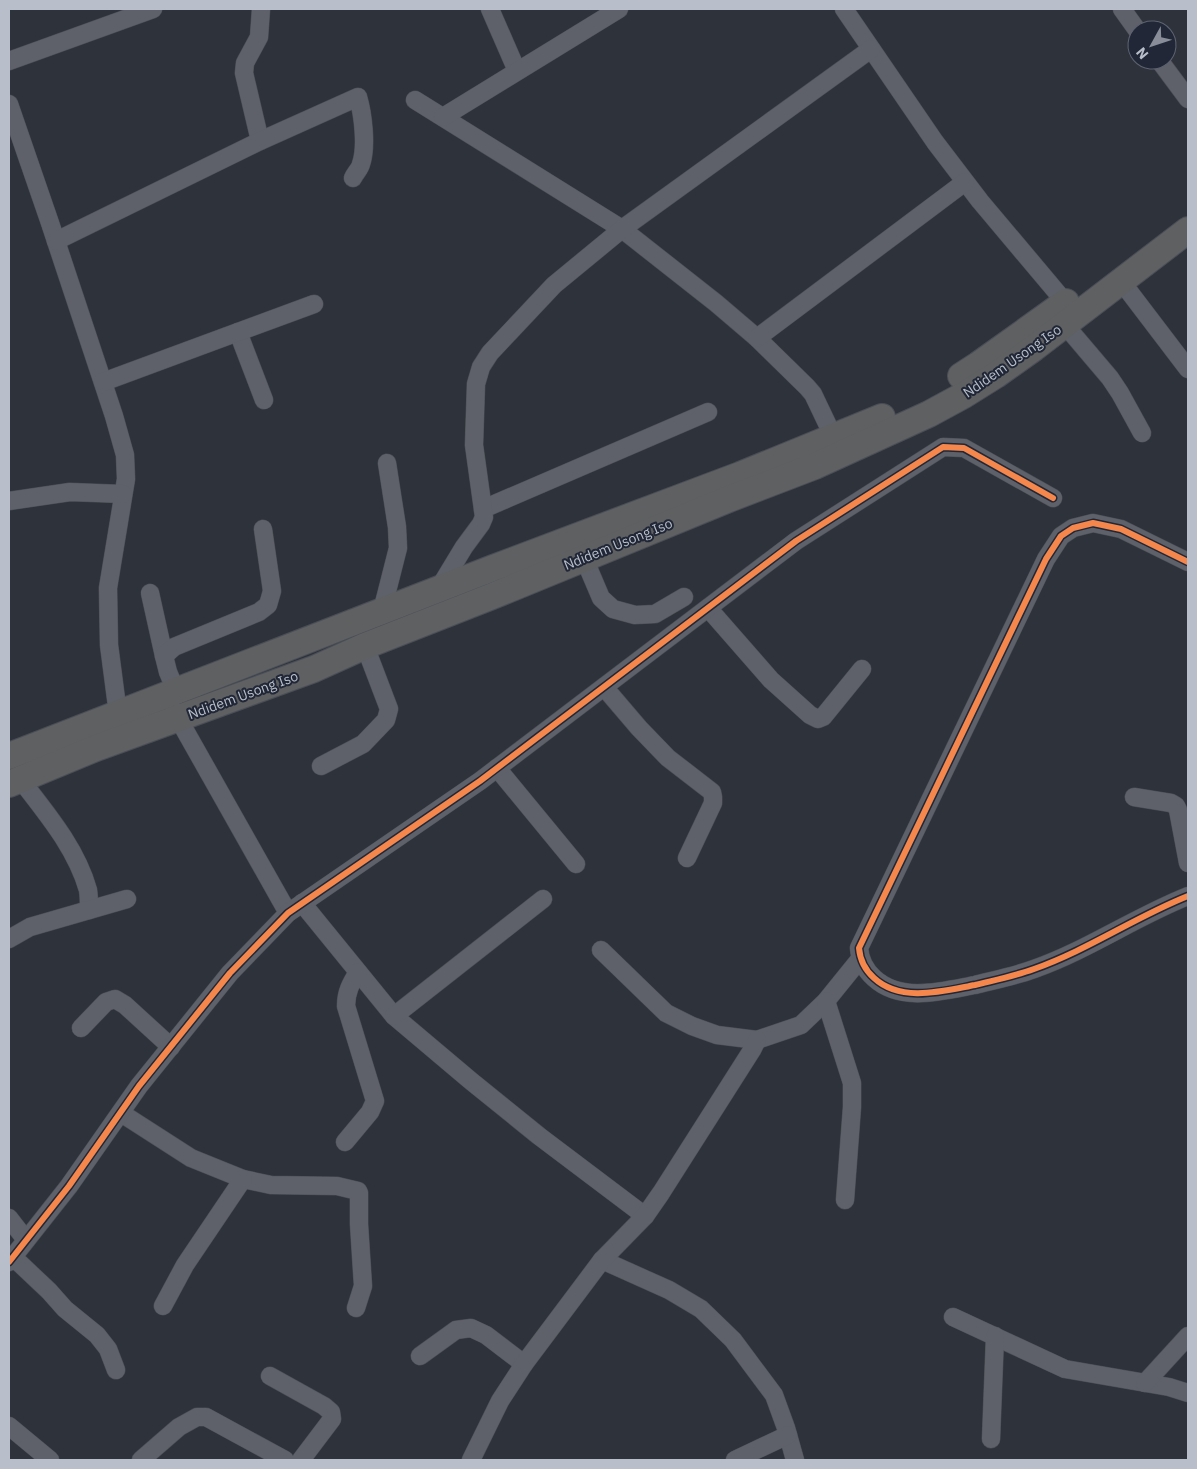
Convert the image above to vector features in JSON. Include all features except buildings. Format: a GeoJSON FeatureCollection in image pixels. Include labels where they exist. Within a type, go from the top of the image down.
{"type":"FeatureCollection","features":[{"type":"Feature","properties":{"kind":"highway","name":"Ndidem Usong Iso"},"geometry":{"type":"LineString","coordinates":[[12,773],[96,748],[314,669],[365,646],[815,466],[929,414],[996,375],[1065,313],[1188,210]]}},
{"type":"Feature","properties":{"kind":"highway","name":"Ndidem Usong Iso"},"geometry":{"type":"LineString","coordinates":[[12,773],[118,714],[740,475],[918,402],[1121,281],[1188,230]]}},
{"type":"Feature","properties":{"kind":"street"},"geometry":{"type":"LineString","coordinates":[[9,61],[153,9]]}},
{"type":"Feature","properties":{"kind":"street"},"geometry":{"type":"LineString","coordinates":[[260,141],[244,73],[245,64],[259,37],[261,9]]}},
{"type":"Feature","properties":{"kind":"street"},"geometry":{"type":"LineString","coordinates":[[490,9],[517,71]]}},
{"type":"Feature","properties":{"kind":"street"},"geometry":{"type":"LineString","coordinates":[[443,117],[517,71],[596,14],[619,9]]}},
{"type":"Feature","properties":{"kind":"street"},"geometry":{"type":"LineString","coordinates":[[844,9],[935,142],[1065,313],[1120,393],[1142,433]]}},
{"type":"Feature","properties":{"kind":"street"},"geometry":{"type":"LineString","coordinates":[[1122,9],[1130,20]]}},
{"type":"Feature","properties":{"kind":"street"},"geometry":{"type":"LineString","coordinates":[[438,590],[484,517],[474,445],[476,384],[482,367],[490,353],[554,285],[622,229],[871,50]]}},
{"type":"Feature","properties":{"kind":"street"},"geometry":{"type":"LineString","coordinates":[[1166,70],[1188,99]]}},
{"type":"Feature","properties":{"kind":"street"},"geometry":{"type":"LineString","coordinates":[[56,241],[260,141],[358,97],[362,112],[364,148],[361,165],[353,178]]}},
{"type":"Feature","properties":{"kind":"street"},"geometry":{"type":"LineString","coordinates":[[414,100],[622,229],[716,303],[757,338],[807,386],[813,394],[833,436]]}},
{"type":"Feature","properties":{"kind":"street"},"geometry":{"type":"LineString","coordinates":[[9,104],[103,382],[125,455],[126,479],[108,588],[109,645],[118,714]]}},
{"type":"Feature","properties":{"kind":"street"},"geometry":{"type":"LineString","coordinates":[[757,338],[965,182]]}},
{"type":"Feature","properties":{"kind":"street"},"geometry":{"type":"LineString","coordinates":[[1121,281],[1188,369]]}},
{"type":"Feature","properties":{"kind":"street"},"geometry":{"type":"LineString","coordinates":[[103,382],[314,304]]}},
{"type":"Feature","properties":{"kind":"street"},"geometry":{"type":"LineString","coordinates":[[238,332],[264,400]]}},
{"type":"Feature","properties":{"kind":"street"},"geometry":{"type":"LineString","coordinates":[[483,510],[708,412]]}},
{"type":"Feature","properties":{"kind":"street"},"geometry":{"type":"LineString","coordinates":[[116,1370],[108,1350],[97,1335],[65,1308],[49,1291],[11,1260],[70,1186],[139,1086],[230,973],[295,908],[497,768],[796,541],[943,447],[964,448],[1053,498]]}},
{"type":"Feature","properties":{"kind":"street"},"geometry":{"type":"LineString","coordinates":[[382,611],[398,548],[397,527],[387,463]]}},
{"type":"Feature","properties":{"kind":"street"},"geometry":{"type":"LineString","coordinates":[[9,501],[70,492],[123,494]]}},
{"type":"Feature","properties":{"kind":"street"},"geometry":{"type":"LineString","coordinates":[[1188,562],[1121,529],[1093,523],[1073,528],[1061,536],[1046,559],[859,948],[860,958],[868,973],[880,984],[899,992],[943,992],[1034,970],[1075,952],[1163,906],[1188,896]]}},
{"type":"Feature","properties":{"kind":"street"},"geometry":{"type":"LineString","coordinates":[[164,656],[174,647],[259,612],[268,605],[272,591],[263,529]]}},
{"type":"Feature","properties":{"kind":"street"},"geometry":{"type":"LineString","coordinates":[[584,558],[601,598],[613,609],[635,615],[655,614],[684,597]]}},
{"type":"Feature","properties":{"kind":"street"},"geometry":{"type":"LineString","coordinates":[[150,593],[177,719],[295,908],[358,972],[394,1016],[539,1136],[645,1216]]}},
{"type":"Feature","properties":{"kind":"street"},"geometry":{"type":"LineString","coordinates":[[708,608],[771,680],[818,719],[823,717],[862,669]]}},
{"type":"Feature","properties":{"kind":"street"},"geometry":{"type":"LineString","coordinates":[[321,766],[363,744],[386,720],[389,709],[365,646]]}},
{"type":"Feature","properties":{"kind":"street"},"geometry":{"type":"LineString","coordinates":[[604,687],[668,758],[712,792],[714,797],[713,803],[687,858]]}},
{"type":"Feature","properties":{"kind":"street"},"geometry":{"type":"LineString","coordinates":[[497,768],[576,864]]}},
{"type":"Feature","properties":{"kind":"street"},"geometry":{"type":"LineString","coordinates":[[12,773],[54,823],[73,853],[88,892],[90,910]]}},
{"type":"Feature","properties":{"kind":"street"},"geometry":{"type":"LineString","coordinates":[[1134,797],[1171,802],[1176,806],[1188,863]]}},
{"type":"Feature","properties":{"kind":"street"},"geometry":{"type":"LineString","coordinates":[[9,938],[30,926],[127,899]]}},
{"type":"Feature","properties":{"kind":"street"},"geometry":{"type":"LineString","coordinates":[[394,1016],[543,899]]}},
{"type":"Feature","properties":{"kind":"street"},"geometry":{"type":"LineString","coordinates":[[601,950],[666,1013],[692,1026],[717,1035],[757,1040],[801,1026],[826,1001],[860,958]]}},
{"type":"Feature","properties":{"kind":"street"},"geometry":{"type":"LineString","coordinates":[[345,1142],[370,1112],[375,1101],[346,1006],[348,989],[358,972]]}},
{"type":"Feature","properties":{"kind":"street"},"geometry":{"type":"LineString","coordinates":[[80,1028],[106,1002],[115,999],[125,1005],[171,1047]]}},
{"type":"Feature","properties":{"kind":"street"},"geometry":{"type":"LineString","coordinates":[[826,1001],[852,1083],[845,1200]]}},
{"type":"Feature","properties":{"kind":"street"},"geometry":{"type":"LineString","coordinates":[[471,1460],[500,1401],[524,1364],[602,1260],[645,1216],[747,1059],[757,1040]]}},
{"type":"Feature","properties":{"kind":"street"},"geometry":{"type":"LineString","coordinates":[[121,1113],[191,1158],[243,1179],[271,1185],[337,1186],[355,1190],[359,1193],[363,1286],[356,1308]]}},
{"type":"Feature","properties":{"kind":"street"},"geometry":{"type":"LineString","coordinates":[[164,1306],[185,1265],[243,1179]]}},
{"type":"Feature","properties":{"kind":"street"},"geometry":{"type":"LineString","coordinates":[[9,1218],[26,1240]]}},
{"type":"Feature","properties":{"kind":"street"},"geometry":{"type":"LineString","coordinates":[[602,1260],[669,1290],[701,1309],[733,1340],[774,1395],[795,1460]]}},
{"type":"Feature","properties":{"kind":"street"},"geometry":{"type":"LineString","coordinates":[[953,1317],[1065,1369],[1169,1387],[1188,1393]]}},
{"type":"Feature","properties":{"kind":"street"},"geometry":{"type":"LineString","coordinates":[[420,1356],[456,1330],[471,1328],[486,1335],[524,1364]]}},
{"type":"Feature","properties":{"kind":"street"},"geometry":{"type":"LineString","coordinates":[[991,1439],[995,1336]]}},
{"type":"Feature","properties":{"kind":"street"},"geometry":{"type":"LineString","coordinates":[[1145,1383],[1188,1336]]}},
{"type":"Feature","properties":{"kind":"street"},"geometry":{"type":"LineString","coordinates":[[270,1376],[324,1406],[331,1412],[332,1419],[301,1460]]}},
{"type":"Feature","properties":{"kind":"street"},"geometry":{"type":"LineString","coordinates":[[141,1460],[179,1427],[197,1417],[206,1417],[285,1460]]}},
{"type":"Feature","properties":{"kind":"street"},"geometry":{"type":"LineString","coordinates":[[9,1426],[50,1460]]}},
{"type":"Feature","properties":{"kind":"street"},"geometry":{"type":"LineString","coordinates":[[735,1460],[788,1435]]}},
{"type":"Feature","properties":{"kind":"cycle path"},"geometry":{"type":"LineString","coordinates":[[9,1262],[69,1186],[139,1086],[230,973],[288,913],[480,781],[796,541],[943,447],[964,448],[1053,498]]}},
{"type":"Feature","properties":{"kind":"cycle path"},"geometry":{"type":"LineString","coordinates":[[1188,562],[1121,529],[1093,523],[1073,528],[1061,536],[1046,559],[859,948],[860,957],[868,972],[885,986],[909,993],[950,990],[1034,969],[1073,953],[1168,904],[1188,896]]}}]}
